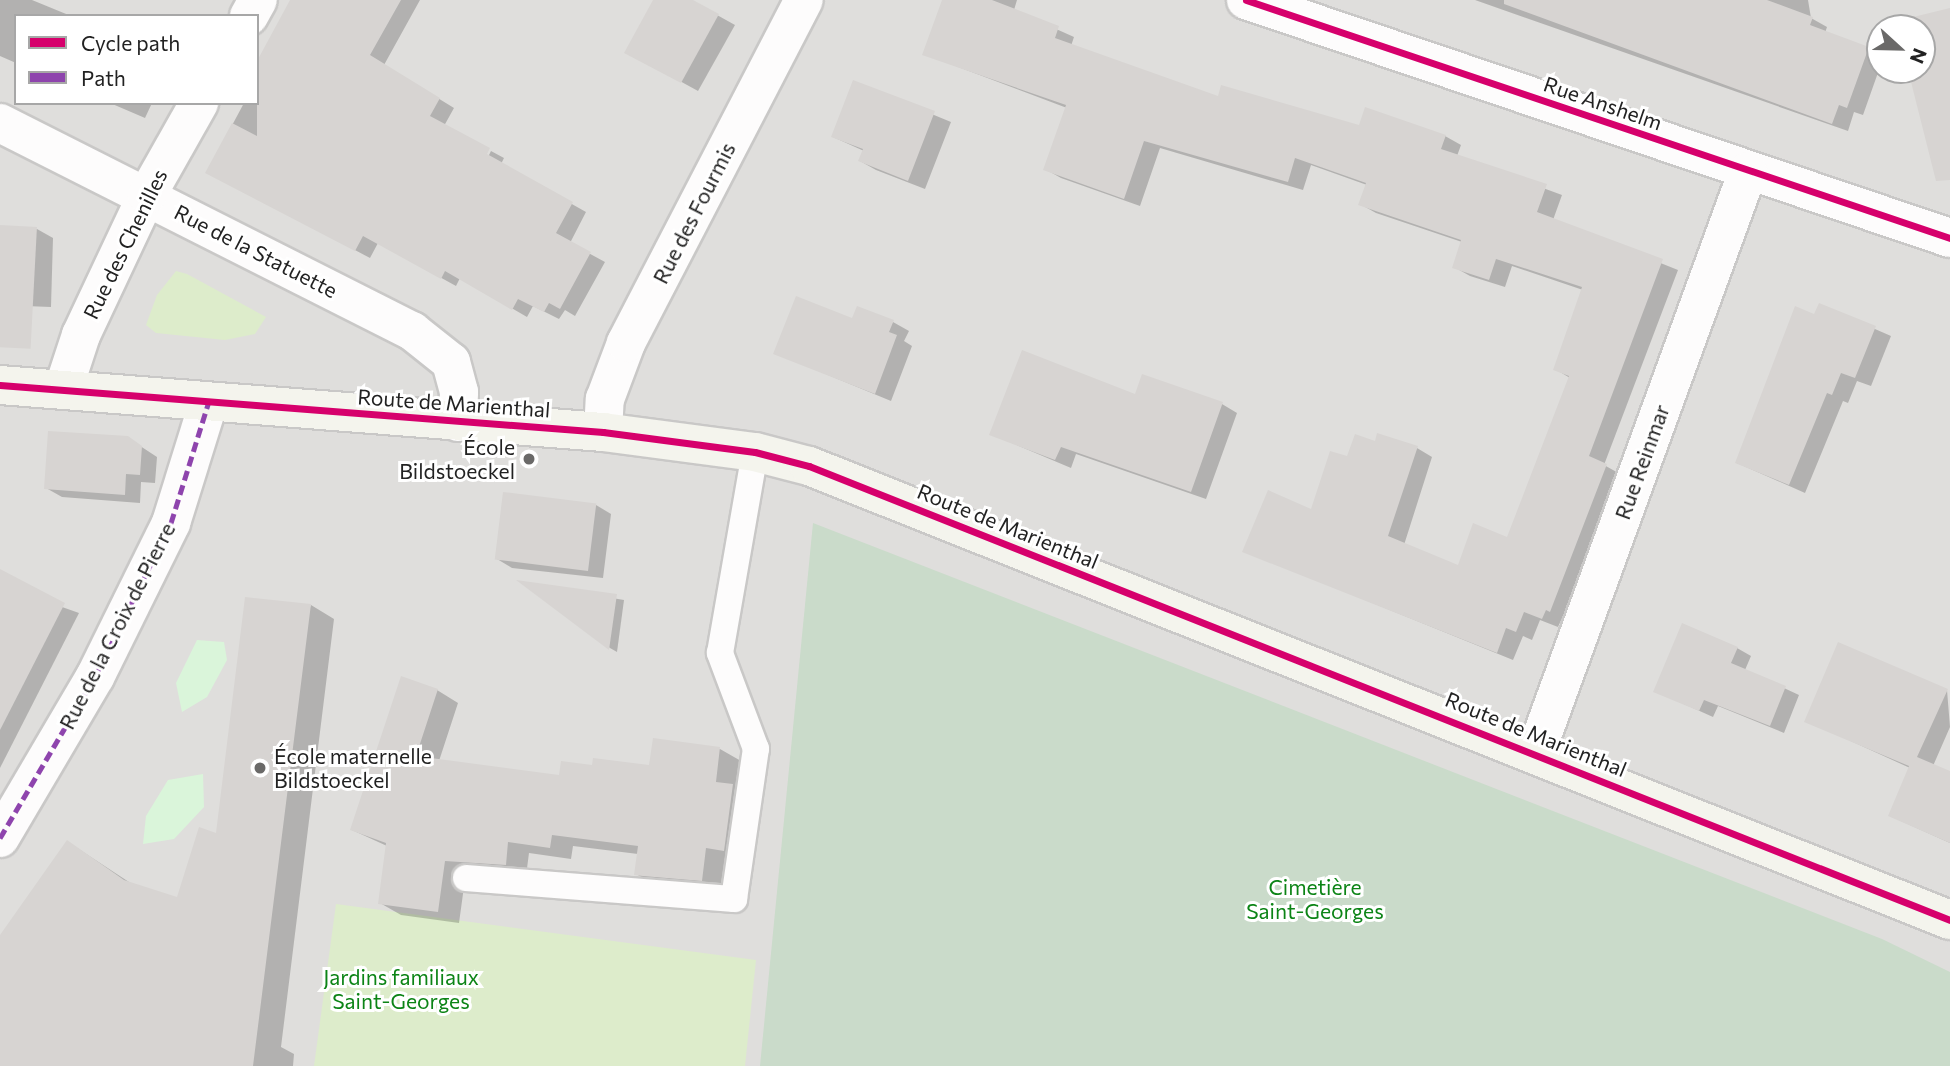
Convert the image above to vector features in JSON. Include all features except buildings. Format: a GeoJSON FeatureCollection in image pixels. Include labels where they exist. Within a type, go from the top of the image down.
{"type":"FeatureCollection","features":[{"type":"Feature","properties":{"kind":"street","name":"Rue des Fourmis"},"geometry":{"type":"LineString","coordinates":[[603,432],[605,399],[626,343],[804,0]]}},
{"type":"Feature","properties":{"kind":"street","name":"Rue Anshelm"},"geometry":{"type":"LineString","coordinates":[[1246,0],[1748,172],[1950,238]]}},
{"type":"Feature","properties":{"kind":"street","name":"Rue des Chenilles"},"geometry":{"type":"LineString","coordinates":[[63,390],[80,335],[147,195],[198,105]]}},
{"type":"Feature","properties":{"kind":"street","name":"Rue de la Statuette"},"geometry":{"type":"LineString","coordinates":[[0,122],[412,331],[451,362],[459,392],[458,422]]}},
{"type":"Feature","properties":{"kind":"street","name":"Rue Reinmar"},"geometry":{"type":"LineString","coordinates":[[1535,752],[1748,172]]}},
{"type":"Feature","properties":{"kind":"street","name":"Route de Marienthal"},"geometry":{"type":"LineString","coordinates":[[0,385],[208,404],[603,432],[755,452],[821,471],[1535,752],[1950,920]]}},
{"type":"Feature","properties":{"kind":"street","name":"Rue de la Croix de Pierre"},"geometry":{"type":"LineString","coordinates":[[0,838],[95,677],[171,523],[208,404]]}},
{"type":"Feature","properties":{"kind":"lane"},"geometry":{"type":"LineString","coordinates":[[466,878],[734,899],[756,749],[720,653],[755,452]]}},
{"type":"Feature","properties":{"kind":"shaded area"},"geometry":{"type":"Polygon","coordinates":[[[0,0],[1950,0],[1950,1066],[0,1066],[0,0]]]}},
{"type":"Feature","properties":{"kind":"green space"},"geometry":{"type":"Polygon","coordinates":[[[176,271],[187,274],[266,317],[255,334],[225,340],[156,333],[146,325],[157,295],[176,271]]]}},
{"type":"Feature","properties":{"kind":"green space","name":"Cimetière Saint-Georges"},"geometry":{"type":"Polygon","coordinates":[[[813,523],[1882,939],[1950,972],[1950,1066],[760,1066],[813,523]]]}},
{"type":"Feature","properties":{"kind":"green space"},"geometry":{"type":"Polygon","coordinates":[[[197,640],[224,642],[227,660],[207,697],[182,712],[176,683],[197,640]]]}},
{"type":"Feature","properties":{"kind":"green space"},"geometry":{"type":"Polygon","coordinates":[[[203,774],[204,807],[174,839],[143,844],[146,816],[168,780],[203,774]]]}},
{"type":"Feature","properties":{"kind":"green space","name":"Jardins familiaux Saint-Georges"},"geometry":{"type":"Polygon","coordinates":[[[336,904],[756,960],[745,1066],[314,1066],[336,904]]]}},
{"type":"Feature","properties":{"kind":"marked path"},"geometry":{"type":"LineString","coordinates":[[0,838],[95,677],[171,523],[208,404]]}},
{"type":"Feature","properties":{"kind":"cycle path"},"geometry":{"type":"LineString","coordinates":[[1246,0],[1950,238]]}},
{"type":"Feature","properties":{"kind":"cycle path"},"geometry":{"type":"LineString","coordinates":[[0,385],[603,432],[755,452],[809,466],[1950,920]]}},
{"type":"Feature","properties":{"kind":"place","name":"École Bildstoeckel"},"geometry":{"type":"Point","coordinates":[529,459]}},
{"type":"Feature","properties":{"kind":"place","name":"École maternelle Bildstoeckel"},"geometry":{"type":"Point","coordinates":[260,768]}}]}
